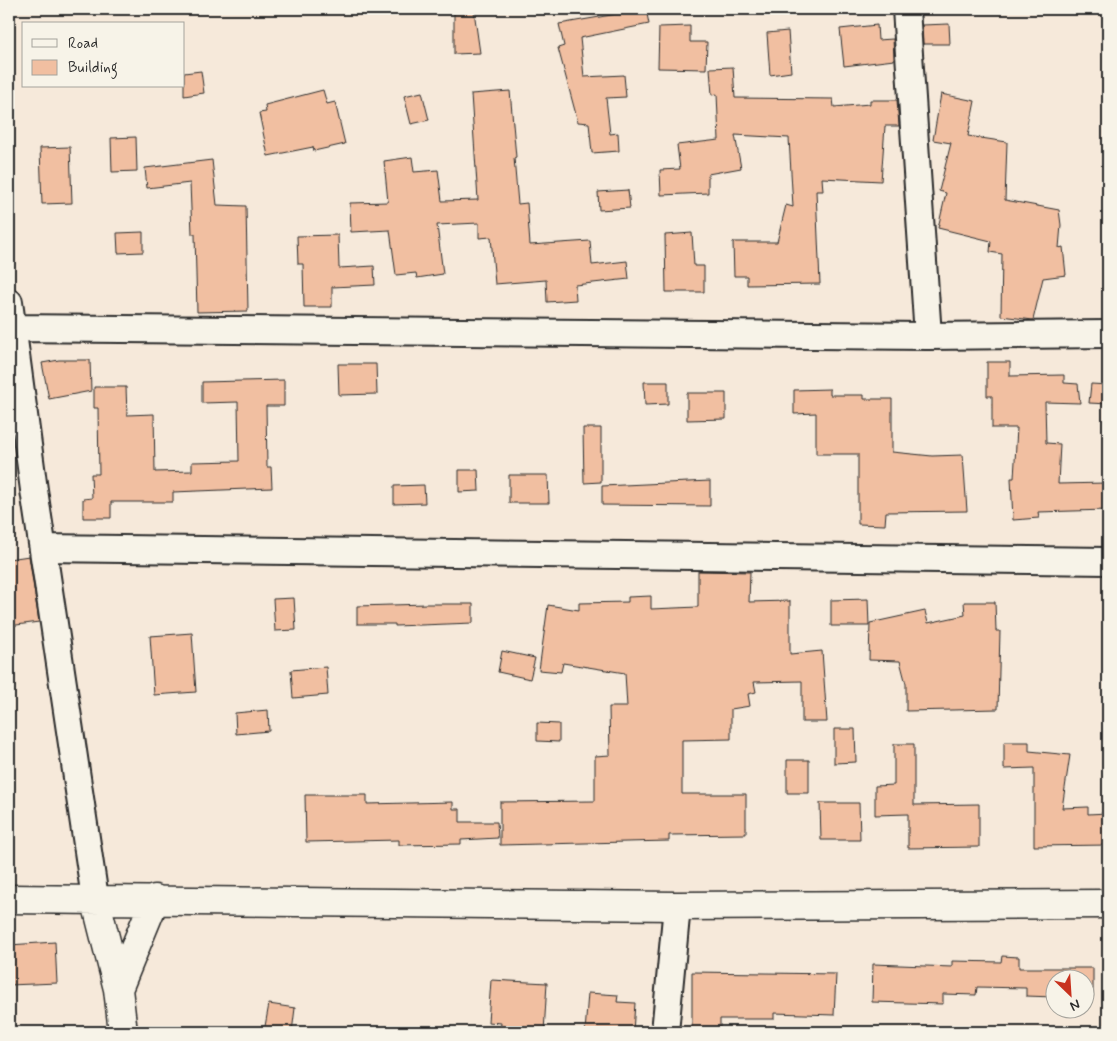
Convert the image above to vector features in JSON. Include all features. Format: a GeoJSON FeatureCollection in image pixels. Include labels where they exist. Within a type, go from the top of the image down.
{"type":"FeatureCollection","features":[{"type":"Feature","properties":{"kind":"main road"},"geometry":{"type":"LineString","coordinates":[[95,898],[118,989],[123,1032]]}},
{"type":"Feature","properties":{"kind":"main road"},"geometry":{"type":"LineString","coordinates":[[9,899],[95,898],[677,906],[1108,904]]}},
{"type":"Feature","properties":{"kind":"main road"},"geometry":{"type":"LineString","coordinates":[[118,989],[155,899]]}},
{"type":"Feature","properties":{"kind":"street"},"geometry":{"type":"LineString","coordinates":[[906,9],[928,336]]}},
{"type":"Feature","properties":{"kind":"street"},"geometry":{"type":"LineString","coordinates":[[9,302],[11,328],[95,898]]}},
{"type":"Feature","properties":{"kind":"street"},"geometry":{"type":"LineString","coordinates":[[11,328],[928,336],[1108,334]]}},
{"type":"Feature","properties":{"kind":"street"},"geometry":{"type":"LineString","coordinates":[[43,548],[1108,561]]}},
{"type":"Feature","properties":{"kind":"street"},"geometry":{"type":"LineString","coordinates":[[665,1032],[677,906]]}},
{"type":"Feature","properties":{"kind":"building"},"geometry":{"type":"Polygon","coordinates":[[[646,9],[649,24],[580,38],[584,77],[624,75],[626,97],[606,98],[610,134],[618,133],[619,151],[592,153],[589,123],[578,122],[558,48],[564,46],[559,24],[646,9]]]}},
{"type":"Feature","properties":{"kind":"building"},"geometry":{"type":"Polygon","coordinates":[[[474,11],[480,53],[454,54],[454,13],[474,11]]]}},
{"type":"Feature","properties":{"kind":"building"},"geometry":{"type":"Polygon","coordinates":[[[949,24],[950,44],[923,44],[922,25],[949,24]]]}},
{"type":"Feature","properties":{"kind":"building"},"geometry":{"type":"Polygon","coordinates":[[[877,25],[878,40],[893,39],[894,60],[844,66],[840,29],[877,25]]]}},
{"type":"Feature","properties":{"kind":"building"},"geometry":{"type":"Polygon","coordinates":[[[690,26],[690,42],[707,42],[706,69],[658,68],[659,27],[690,26]]]}},
{"type":"Feature","properties":{"kind":"building"},"geometry":{"type":"Polygon","coordinates":[[[788,31],[791,72],[770,75],[767,33],[788,31]]]}},
{"type":"Feature","properties":{"kind":"building"},"geometry":{"type":"Polygon","coordinates":[[[733,67],[735,98],[833,99],[834,107],[870,104],[870,100],[897,100],[899,126],[885,126],[881,181],[822,178],[823,191],[816,191],[820,284],[747,285],[747,276],[734,276],[733,242],[777,242],[786,205],[793,207],[789,138],[735,135],[741,168],[708,174],[708,193],[661,195],[660,170],[680,169],[677,145],[719,140],[717,94],[712,95],[710,68],[733,67]]]}},
{"type":"Feature","properties":{"kind":"building"},"geometry":{"type":"Polygon","coordinates":[[[201,71],[204,93],[184,96],[185,73],[201,71]]]}},
{"type":"Feature","properties":{"kind":"building"},"geometry":{"type":"Polygon","coordinates":[[[323,90],[327,104],[335,102],[345,144],[314,151],[313,147],[268,156],[259,113],[266,112],[265,105],[323,90]]]}},
{"type":"Feature","properties":{"kind":"building"},"geometry":{"type":"Polygon","coordinates":[[[510,91],[518,204],[527,203],[530,245],[590,241],[592,265],[627,261],[629,279],[575,285],[576,300],[547,302],[546,280],[495,284],[491,237],[479,238],[479,223],[437,225],[443,274],[417,278],[416,273],[396,275],[390,230],[351,232],[350,203],[388,202],[384,161],[412,157],[414,172],[438,170],[442,201],[478,200],[471,94],[510,91]]]}},
{"type":"Feature","properties":{"kind":"building"},"geometry":{"type":"Polygon","coordinates":[[[422,92],[429,120],[411,124],[404,96],[422,92]]]}},
{"type":"Feature","properties":{"kind":"building"},"geometry":{"type":"Polygon","coordinates":[[[941,94],[975,101],[968,136],[1007,142],[1005,200],[1059,210],[1061,225],[1059,248],[1063,247],[1066,275],[1043,278],[1033,320],[1001,316],[1002,254],[990,252],[991,241],[938,228],[946,193],[939,191],[951,143],[933,140],[941,94]]]}},
{"type":"Feature","properties":{"kind":"building"},"geometry":{"type":"Polygon","coordinates":[[[136,137],[137,171],[112,172],[111,138],[136,137]]]}},
{"type":"Feature","properties":{"kind":"building"},"geometry":{"type":"Polygon","coordinates":[[[70,147],[72,203],[42,204],[40,148],[70,147]]]}},
{"type":"Feature","properties":{"kind":"building"},"geometry":{"type":"Polygon","coordinates":[[[212,160],[217,205],[246,206],[248,311],[197,312],[195,234],[192,234],[190,183],[147,188],[145,168],[212,160]]]}},
{"type":"Feature","properties":{"kind":"building"},"geometry":{"type":"Polygon","coordinates":[[[628,190],[630,208],[599,210],[598,192],[628,190]]]}},
{"type":"Feature","properties":{"kind":"building"},"geometry":{"type":"Polygon","coordinates":[[[143,232],[143,252],[118,253],[117,233],[143,232]]]}},
{"type":"Feature","properties":{"kind":"building"},"geometry":{"type":"Polygon","coordinates":[[[692,233],[694,266],[704,266],[704,292],[666,292],[665,235],[692,233]]]}},
{"type":"Feature","properties":{"kind":"building"},"geometry":{"type":"Polygon","coordinates":[[[338,235],[339,268],[374,266],[375,285],[332,287],[332,307],[304,307],[303,264],[298,264],[297,236],[338,235]]]}},
{"type":"Feature","properties":{"kind":"building"},"geometry":{"type":"Polygon","coordinates":[[[59,360],[90,360],[91,391],[49,399],[42,363],[59,360]]]}},
{"type":"Feature","properties":{"kind":"building"},"geometry":{"type":"Polygon","coordinates":[[[987,362],[1010,362],[1010,376],[1064,375],[1064,383],[1078,384],[1080,403],[1045,402],[1046,443],[1060,444],[1058,484],[1107,483],[1107,510],[1038,512],[1039,518],[1013,520],[1011,478],[1014,478],[1017,428],[992,428],[992,396],[987,396],[987,362]]]}},
{"type":"Feature","properties":{"kind":"building"},"geometry":{"type":"Polygon","coordinates":[[[338,364],[376,364],[377,394],[339,395],[338,364]]]}},
{"type":"Feature","properties":{"kind":"building"},"geometry":{"type":"Polygon","coordinates":[[[284,380],[284,406],[266,406],[267,467],[271,467],[272,488],[173,492],[173,502],[111,502],[111,518],[83,518],[83,499],[92,498],[91,474],[99,474],[98,408],[94,408],[94,387],[126,387],[127,415],[154,414],[155,472],[192,471],[192,462],[239,461],[238,402],[202,403],[202,382],[284,380]]]}},
{"type":"Feature","properties":{"kind":"building"},"geometry":{"type":"Polygon","coordinates":[[[644,382],[668,382],[668,404],[645,405],[644,382]]]}},
{"type":"Feature","properties":{"kind":"building"},"geometry":{"type":"Polygon","coordinates":[[[1091,384],[1108,385],[1108,404],[1089,403],[1091,384]]]}},
{"type":"Feature","properties":{"kind":"building"},"geometry":{"type":"Polygon","coordinates":[[[830,389],[830,395],[864,395],[864,399],[892,399],[892,452],[932,456],[963,455],[967,511],[886,512],[885,525],[858,524],[858,454],[816,454],[816,413],[794,414],[794,390],[830,389]]]}},
{"type":"Feature","properties":{"kind":"building"},"geometry":{"type":"Polygon","coordinates":[[[687,393],[726,393],[726,419],[687,420],[687,393]]]}},
{"type":"Feature","properties":{"kind":"building"},"geometry":{"type":"Polygon","coordinates":[[[583,428],[601,428],[601,482],[584,483],[583,428]]]}},
{"type":"Feature","properties":{"kind":"building"},"geometry":{"type":"Polygon","coordinates":[[[459,470],[478,470],[479,491],[459,492],[459,470]]]}},
{"type":"Feature","properties":{"kind":"building"},"geometry":{"type":"Polygon","coordinates":[[[509,475],[548,475],[549,503],[509,503],[509,475]]]}},
{"type":"Feature","properties":{"kind":"building"},"geometry":{"type":"Polygon","coordinates":[[[710,481],[710,506],[602,505],[602,486],[710,481]]]}},
{"type":"Feature","properties":{"kind":"building"},"geometry":{"type":"Polygon","coordinates":[[[424,485],[425,503],[394,504],[394,486],[424,485]]]}},
{"type":"Feature","properties":{"kind":"building"},"geometry":{"type":"Polygon","coordinates":[[[29,556],[39,622],[9,626],[9,594],[13,594],[9,559],[29,556]]]}},
{"type":"Feature","properties":{"kind":"building"},"geometry":{"type":"Polygon","coordinates":[[[698,571],[750,572],[749,602],[790,601],[790,654],[822,651],[827,722],[802,722],[802,681],[754,682],[756,692],[748,694],[750,706],[731,709],[731,739],[682,740],[682,794],[746,794],[746,834],[669,835],[669,841],[500,845],[500,802],[595,801],[595,756],[610,755],[609,707],[627,707],[625,673],[563,663],[561,672],[539,670],[548,605],[579,610],[579,603],[628,602],[628,597],[651,596],[651,609],[698,607],[698,571]]]}},
{"type":"Feature","properties":{"kind":"building"},"geometry":{"type":"Polygon","coordinates":[[[294,598],[296,630],[275,631],[273,599],[294,598]]]}},
{"type":"Feature","properties":{"kind":"building"},"geometry":{"type":"Polygon","coordinates":[[[868,599],[869,626],[831,626],[831,600],[868,599]]]}},
{"type":"Feature","properties":{"kind":"building"},"geometry":{"type":"Polygon","coordinates":[[[964,602],[995,602],[996,631],[1000,631],[998,709],[906,711],[906,684],[900,661],[869,660],[870,623],[925,611],[928,623],[965,615],[964,602]]]}},
{"type":"Feature","properties":{"kind":"building"},"geometry":{"type":"Polygon","coordinates":[[[473,604],[473,623],[395,626],[395,624],[357,624],[357,606],[473,604]]]}},
{"type":"Feature","properties":{"kind":"building"},"geometry":{"type":"Polygon","coordinates":[[[192,633],[196,692],[154,695],[150,636],[192,633]]]}},
{"type":"Feature","properties":{"kind":"building"},"geometry":{"type":"Polygon","coordinates":[[[502,651],[535,658],[530,679],[498,672],[502,651]]]}},
{"type":"Feature","properties":{"kind":"building"},"geometry":{"type":"Polygon","coordinates":[[[326,667],[328,695],[293,698],[291,670],[326,667]]]}},
{"type":"Feature","properties":{"kind":"building"},"geometry":{"type":"Polygon","coordinates":[[[268,710],[269,731],[236,734],[235,713],[268,710]]]}},
{"type":"Feature","properties":{"kind":"building"},"geometry":{"type":"Polygon","coordinates":[[[537,723],[559,724],[559,742],[537,741],[537,723]]]}},
{"type":"Feature","properties":{"kind":"building"},"geometry":{"type":"Polygon","coordinates":[[[834,729],[855,729],[856,762],[834,763],[834,729]]]}},
{"type":"Feature","properties":{"kind":"building"},"geometry":{"type":"Polygon","coordinates":[[[1004,742],[1029,742],[1029,751],[1070,755],[1062,808],[1088,807],[1088,814],[1108,813],[1108,845],[1034,846],[1034,768],[1004,769],[1004,742]]]}},
{"type":"Feature","properties":{"kind":"building"},"geometry":{"type":"Polygon","coordinates":[[[894,744],[914,744],[914,805],[979,804],[979,847],[908,848],[908,814],[875,815],[875,786],[894,785],[894,744]]]}},
{"type":"Feature","properties":{"kind":"building"},"geometry":{"type":"Polygon","coordinates":[[[787,760],[809,760],[809,793],[787,793],[787,760]]]}},
{"type":"Feature","properties":{"kind":"building"},"geometry":{"type":"Polygon","coordinates":[[[305,795],[367,795],[367,804],[453,802],[453,809],[460,809],[460,822],[497,822],[498,838],[461,840],[461,844],[399,845],[399,840],[306,842],[305,795]]]}},
{"type":"Feature","properties":{"kind":"building"},"geometry":{"type":"Polygon","coordinates":[[[820,803],[859,803],[860,840],[821,840],[820,803]]]}},
{"type":"Feature","properties":{"kind":"building"},"geometry":{"type":"Polygon","coordinates":[[[55,942],[57,983],[9,985],[9,945],[55,942]]]}},
{"type":"Feature","properties":{"kind":"building"},"geometry":{"type":"Polygon","coordinates":[[[1002,956],[1019,957],[1019,968],[1044,968],[1044,997],[1026,996],[1026,988],[977,987],[976,995],[943,994],[943,1004],[872,1002],[873,964],[952,967],[952,961],[1001,962],[1002,956]]]}},
{"type":"Feature","properties":{"kind":"building"},"geometry":{"type":"Polygon","coordinates":[[[692,972],[836,974],[834,1015],[774,1013],[774,1019],[720,1019],[720,1032],[692,1032],[692,972]]]}},
{"type":"Feature","properties":{"kind":"building"},"geometry":{"type":"Polygon","coordinates":[[[491,980],[547,983],[544,1032],[500,1032],[501,1023],[488,1022],[491,980]]]}},
{"type":"Feature","properties":{"kind":"building"},"geometry":{"type":"Polygon","coordinates":[[[588,993],[618,995],[617,1002],[635,1003],[633,1032],[585,1032],[588,993]]]}},
{"type":"Feature","properties":{"kind":"building"},"geometry":{"type":"Polygon","coordinates":[[[269,1004],[295,1008],[292,1032],[264,1032],[269,1004]]]}}]}
